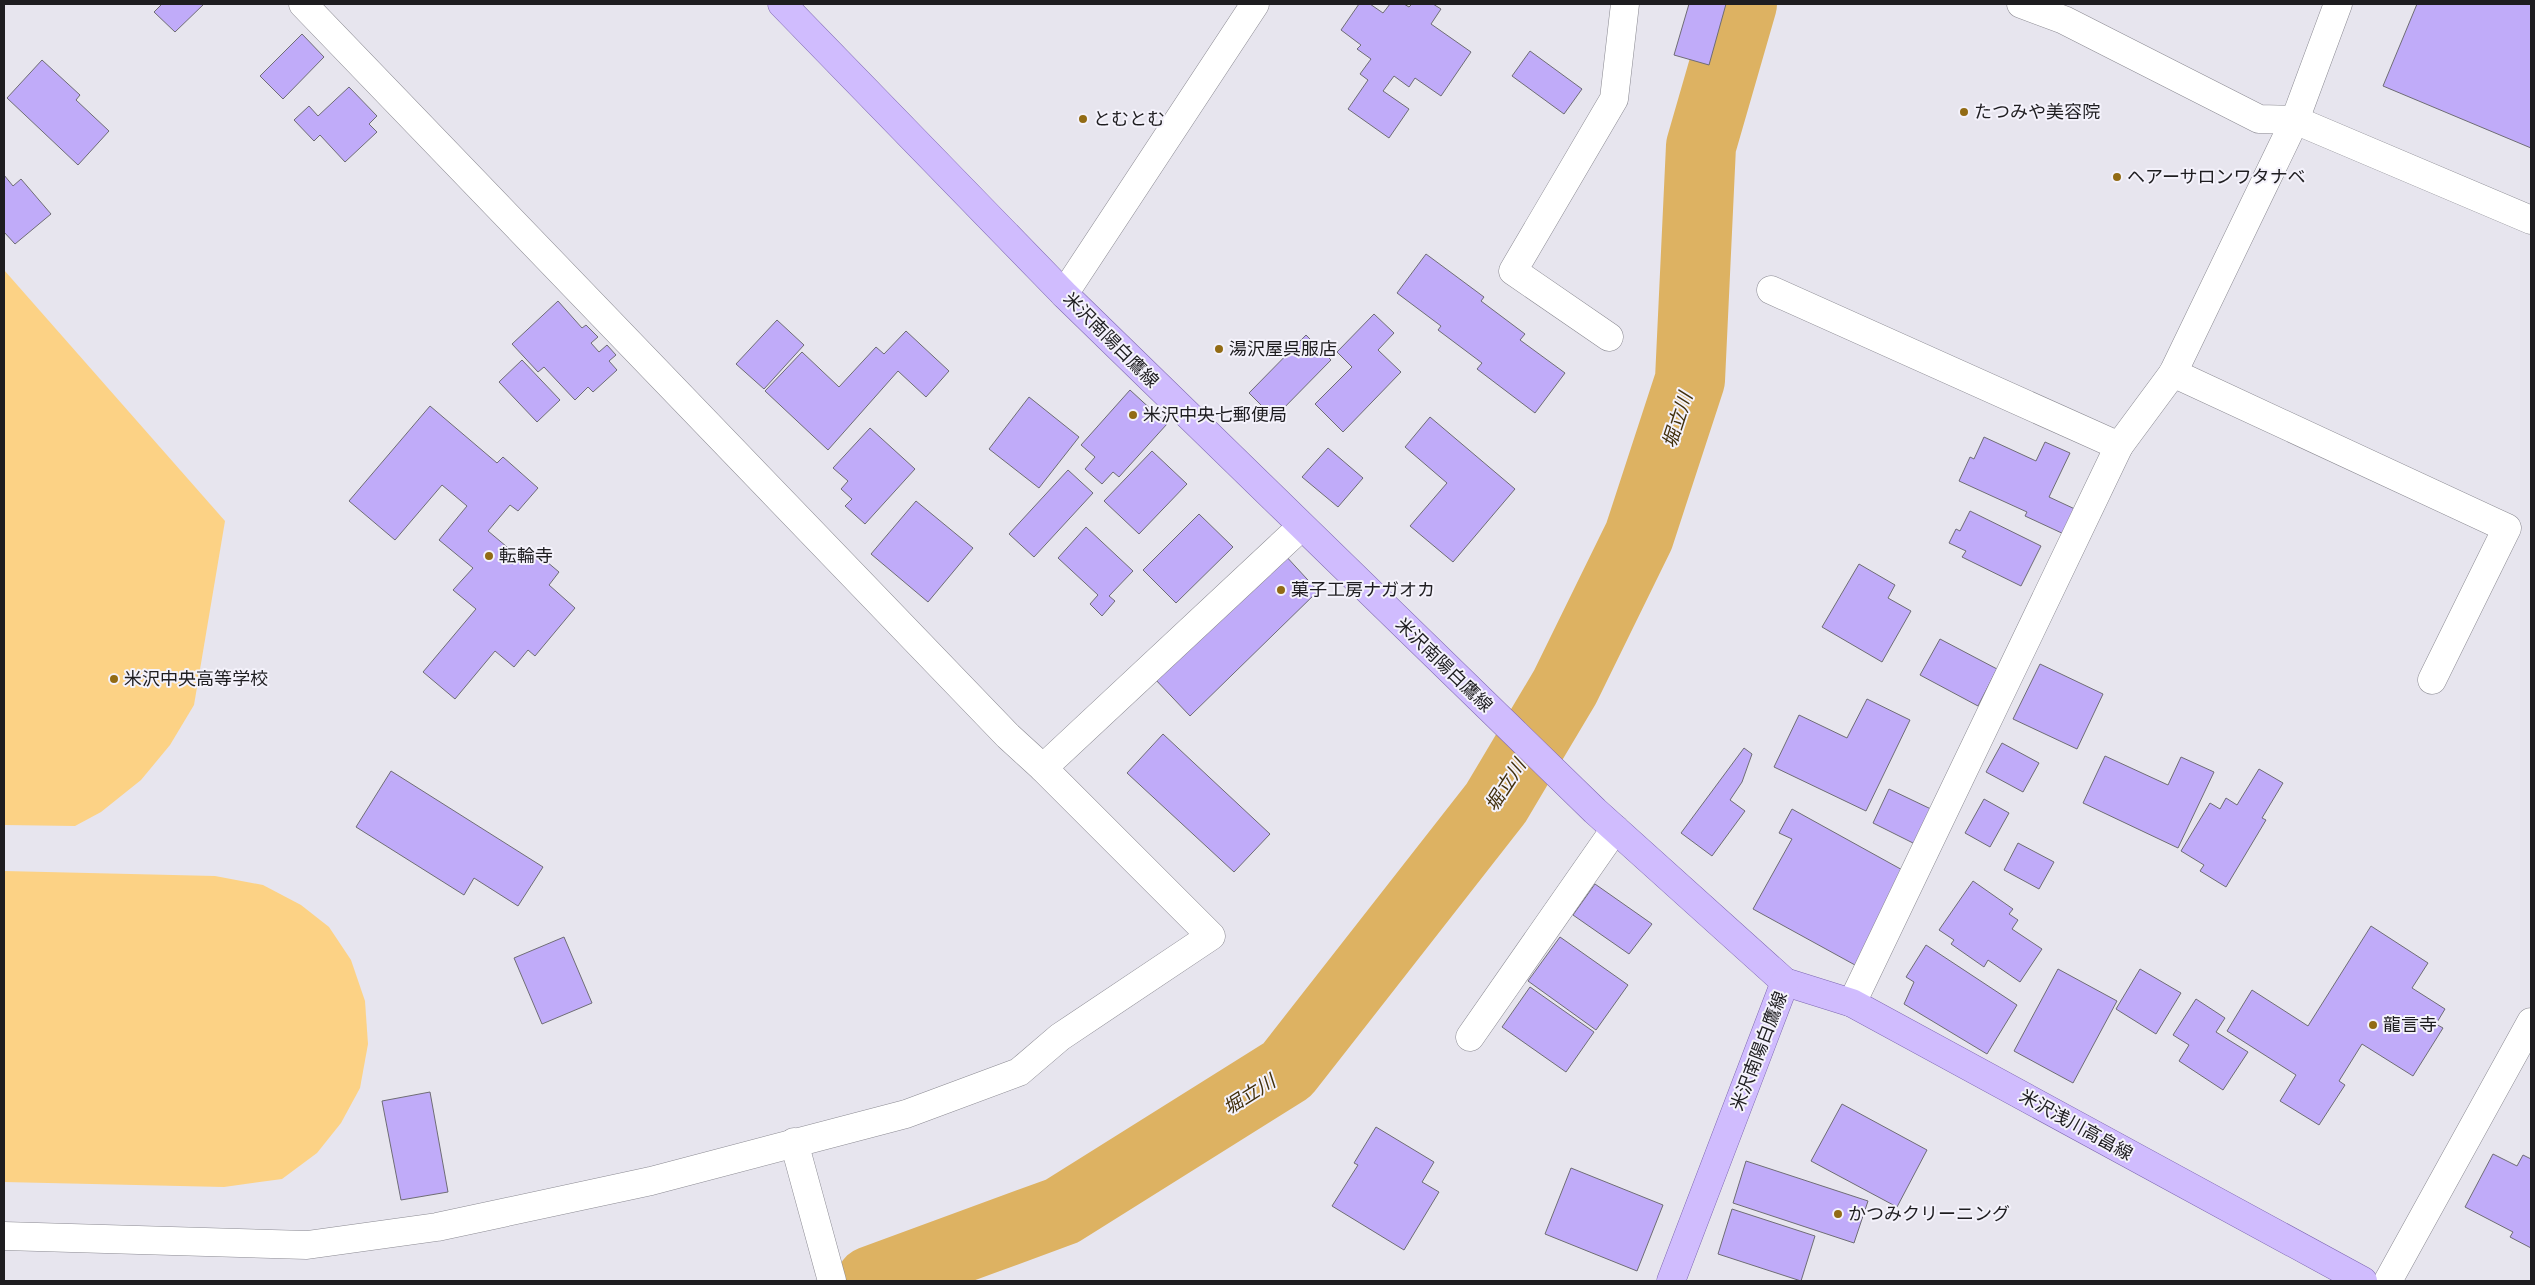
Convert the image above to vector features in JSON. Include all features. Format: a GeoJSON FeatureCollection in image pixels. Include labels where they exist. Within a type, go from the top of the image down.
{"type":"FeatureCollection","features":[{"type":"Feature","properties":{"kind":"main road","name":"米沢南陽白鷹線"},"geometry":{"type":"LineString","coordinates":[[782,4],[1064,294],[1301,527],[1595,811],[1785,982],[1671,1281]]}},
{"type":"Feature","properties":{"kind":"main road","name":"米沢浅川高畠線"},"geometry":{"type":"LineString","coordinates":[[1785,982],[1852,1003],[2362,1281]]}},
{"type":"Feature","properties":{"kind":"street"},"geometry":{"type":"LineString","coordinates":[[4,1236],[307,1245],[437,1227],[651,1181],[906,1114],[1019,1072],[1060,1037],[1211,936],[1043,768],[1008,736],[303,4]]}},
{"type":"Feature","properties":{"kind":"street"},"geometry":{"type":"LineString","coordinates":[[1064,294],[1255,4]]}},
{"type":"Feature","properties":{"kind":"street"},"geometry":{"type":"LineString","coordinates":[[1609,337],[1513,271],[1614,99],[1625,4]]}},
{"type":"Feature","properties":{"kind":"street"},"geometry":{"type":"LineString","coordinates":[[2021,4],[2068,12],[2259,120],[2294,120],[2531,220]]}},
{"type":"Feature","properties":{"kind":"street"},"geometry":{"type":"LineString","coordinates":[[1852,1003],[2119,446],[2173,373],[2294,120],[2338,4]]}},
{"type":"Feature","properties":{"kind":"street"},"geometry":{"type":"LineString","coordinates":[[1771,290],[2119,446]]}},
{"type":"Feature","properties":{"kind":"street"},"geometry":{"type":"LineString","coordinates":[[2173,373],[2507,528],[2432,680]]}},
{"type":"Feature","properties":{"kind":"street"},"geometry":{"type":"LineString","coordinates":[[1043,768],[1301,527]]}},
{"type":"Feature","properties":{"kind":"street"},"geometry":{"type":"LineString","coordinates":[[1470,1036],[1615,829]]}},
{"type":"Feature","properties":{"kind":"street"},"geometry":{"type":"LineString","coordinates":[[2388,1281],[2531,1022]]}},
{"type":"Feature","properties":{"kind":"street"},"geometry":{"type":"LineString","coordinates":[[794,1142],[807,1197],[832,1281]]}},
{"type":"Feature","properties":{"kind":"shaded area"},"geometry":{"type":"Polygon","coordinates":[[[4,270],[225,521],[194,705],[170,745],[141,780],[101,812],[75,826],[4,825],[4,270]]]}},
{"type":"Feature","properties":{"kind":"shaded area"},"geometry":{"type":"Polygon","coordinates":[[[4,871],[215,876],[263,885],[301,905],[329,927],[351,960],[365,1001],[368,1044],[360,1088],[341,1123],[317,1153],[282,1179],[224,1187],[4,1182],[4,871]]]}},
{"type":"Feature","properties":{"kind":"building"},"geometry":{"type":"Polygon","coordinates":[[[162,4],[204,4],[175,32],[154,12],[162,4]]]}},
{"type":"Feature","properties":{"kind":"building"},"geometry":{"type":"Polygon","coordinates":[[[1359,4],[1370,4],[1383,13],[1390,4],[1404,4],[1409,7],[1412,4],[1433,4],[1441,9],[1431,24],[1471,52],[1441,96],[1415,78],[1409,87],[1394,76],[1383,91],[1409,109],[1389,138],[1348,109],[1368,80],[1360,74],[1371,59],[1357,49],[1361,45],[1341,30],[1359,4]]]}},
{"type":"Feature","properties":{"kind":"building"},"geometry":{"type":"Polygon","coordinates":[[[1689,4],[1726,4],[1709,65],[1674,55],[1689,4]]]}},
{"type":"Feature","properties":{"kind":"building"},"geometry":{"type":"Polygon","coordinates":[[[2417,4],[2531,4],[2531,148],[2383,86],[2417,4]]]}},
{"type":"Feature","properties":{"kind":"building"},"geometry":{"type":"Polygon","coordinates":[[[302,34],[324,57],[283,99],[260,76],[302,34]]]}},
{"type":"Feature","properties":{"kind":"building"},"geometry":{"type":"Polygon","coordinates":[[[1530,51],[1582,89],[1564,114],[1512,76],[1530,51]]]}},
{"type":"Feature","properties":{"kind":"building"},"geometry":{"type":"Polygon","coordinates":[[[42,60],[80,95],[76,100],[109,131],[78,165],[7,98],[42,60]]]}},
{"type":"Feature","properties":{"kind":"building"},"geometry":{"type":"Polygon","coordinates":[[[349,87],[377,116],[369,124],[377,132],[345,162],[320,135],[314,141],[294,120],[309,106],[318,116],[349,87]]]}},
{"type":"Feature","properties":{"kind":"building"},"geometry":{"type":"Polygon","coordinates":[[[4,175],[13,186],[21,179],[51,214],[15,244],[4,232],[4,175]]]}},
{"type":"Feature","properties":{"kind":"building"},"geometry":{"type":"Polygon","coordinates":[[[1426,254],[1484,297],[1481,301],[1525,334],[1520,340],[1565,373],[1535,413],[1477,369],[1482,363],[1438,330],[1441,326],[1397,293],[1426,254]]]}},
{"type":"Feature","properties":{"kind":"building"},"geometry":{"type":"Polygon","coordinates":[[[558,301],[582,328],[586,325],[598,337],[591,343],[599,352],[607,345],[616,355],[609,361],[617,370],[593,392],[588,387],[575,400],[544,367],[538,372],[512,344],[558,301]]]}},
{"type":"Feature","properties":{"kind":"building"},"geometry":{"type":"Polygon","coordinates":[[[1374,314],[1394,333],[1378,350],[1401,372],[1343,432],[1315,404],[1352,367],[1337,352],[1374,314]]]}},
{"type":"Feature","properties":{"kind":"building"},"geometry":{"type":"Polygon","coordinates":[[[777,320],[804,345],[764,389],[736,364],[777,320]]]}},
{"type":"Feature","properties":{"kind":"building"},"geometry":{"type":"Polygon","coordinates":[[[906,331],[949,371],[926,397],[898,371],[828,450],[765,391],[802,352],[839,387],[876,347],[884,354],[906,331]]]}},
{"type":"Feature","properties":{"kind":"building"},"geometry":{"type":"Polygon","coordinates":[[[1306,335],[1331,360],[1274,418],[1249,393],[1306,335]]]}},
{"type":"Feature","properties":{"kind":"building"},"geometry":{"type":"Polygon","coordinates":[[[522,360],[560,400],[537,422],[499,382],[522,360]]]}},
{"type":"Feature","properties":{"kind":"building"},"geometry":{"type":"Polygon","coordinates":[[[1130,390],[1167,424],[1119,477],[1113,472],[1102,484],[1085,469],[1095,457],[1081,445],[1130,390]]]}},
{"type":"Feature","properties":{"kind":"building"},"geometry":{"type":"Polygon","coordinates":[[[1029,397],[1079,437],[1039,488],[989,449],[1029,397]]]}},
{"type":"Feature","properties":{"kind":"building","name":"転輪寺"},"geometry":{"type":"Polygon","coordinates":[[[430,406],[497,463],[503,457],[538,488],[518,511],[510,505],[488,531],[525,562],[534,551],[559,572],[549,585],[575,608],[535,656],[528,650],[514,667],[495,651],[455,699],[423,672],[476,609],[453,590],[473,568],[439,540],[467,506],[442,485],[395,540],[349,501],[430,406]]]}},
{"type":"Feature","properties":{"kind":"building"},"geometry":{"type":"Polygon","coordinates":[[[1430,417],[1515,489],[1453,562],[1410,526],[1447,483],[1405,447],[1430,417]]]}},
{"type":"Feature","properties":{"kind":"building"},"geometry":{"type":"Polygon","coordinates":[[[870,428],[915,469],[865,524],[845,506],[852,499],[841,489],[848,481],[833,468],[870,428]]]}},
{"type":"Feature","properties":{"kind":"building"},"geometry":{"type":"Polygon","coordinates":[[[1984,437],[2036,461],[2045,442],[2070,453],[2049,497],[2077,510],[2066,535],[2025,516],[2027,512],[1959,481],[1970,457],[1974,459],[1984,437]]]}},
{"type":"Feature","properties":{"kind":"building"},"geometry":{"type":"Polygon","coordinates":[[[1328,448],[1363,478],[1338,507],[1302,477],[1328,448]]]}},
{"type":"Feature","properties":{"kind":"building"},"geometry":{"type":"Polygon","coordinates":[[[1152,451],[1187,484],[1139,534],[1104,501],[1152,451]]]}},
{"type":"Feature","properties":{"kind":"building"},"geometry":{"type":"Polygon","coordinates":[[[1068,470],[1093,493],[1034,557],[1009,534],[1068,470]]]}},
{"type":"Feature","properties":{"kind":"building"},"geometry":{"type":"Polygon","coordinates":[[[916,501],[973,548],[928,602],[871,554],[916,501]]]}},
{"type":"Feature","properties":{"kind":"building"},"geometry":{"type":"Polygon","coordinates":[[[1970,511],[2041,546],[2021,586],[1962,557],[1966,551],[1949,543],[1956,529],[1960,531],[1970,511]]]}},
{"type":"Feature","properties":{"kind":"building"},"geometry":{"type":"Polygon","coordinates":[[[1199,514],[1233,547],[1176,603],[1143,570],[1199,514]]]}},
{"type":"Feature","properties":{"kind":"building"},"geometry":{"type":"Polygon","coordinates":[[[1086,527],[1133,571],[1109,596],[1115,601],[1102,616],[1090,604],[1098,595],[1058,558],[1086,527]]]}},
{"type":"Feature","properties":{"kind":"building"},"geometry":{"type":"Polygon","coordinates":[[[1284,554],[1318,591],[1190,716],[1154,678],[1284,554]]]}},
{"type":"Feature","properties":{"kind":"building"},"geometry":{"type":"Polygon","coordinates":[[[1859,564],[1895,585],[1888,598],[1911,611],[1882,662],[1822,627],[1859,564]]]}},
{"type":"Feature","properties":{"kind":"building"},"geometry":{"type":"Polygon","coordinates":[[[1940,639],[1997,669],[1978,706],[1920,675],[1940,639]]]}},
{"type":"Feature","properties":{"kind":"building"},"geometry":{"type":"Polygon","coordinates":[[[2040,664],[2103,694],[2077,749],[2013,719],[2040,664]]]}},
{"type":"Feature","properties":{"kind":"building"},"geometry":{"type":"Polygon","coordinates":[[[1867,699],[1910,720],[1866,811],[1774,767],[1799,715],[1847,738],[1867,699]]]}},
{"type":"Feature","properties":{"kind":"building"},"geometry":{"type":"Polygon","coordinates":[[[1163,734],[1270,834],[1234,872],[1127,773],[1163,734]]]}},
{"type":"Feature","properties":{"kind":"building"},"geometry":{"type":"Polygon","coordinates":[[[2002,743],[2039,763],[2023,792],[1986,772],[2002,743]]]}},
{"type":"Feature","properties":{"kind":"building"},"geometry":{"type":"Polygon","coordinates":[[[1744,748],[1752,754],[1742,782],[1730,800],[1745,811],[1712,856],[1681,833],[1744,748]]]}},
{"type":"Feature","properties":{"kind":"building"},"geometry":{"type":"Polygon","coordinates":[[[2105,756],[2168,785],[2181,757],[2214,772],[2178,848],[2083,803],[2105,756]]]}},
{"type":"Feature","properties":{"kind":"building"},"geometry":{"type":"Polygon","coordinates":[[[2259,769],[2283,783],[2262,818],[2266,820],[2226,887],[2200,871],[2204,865],[2181,851],[2210,803],[2220,809],[2226,798],[2237,805],[2259,769]]]}},
{"type":"Feature","properties":{"kind":"building"},"geometry":{"type":"Polygon","coordinates":[[[391,771],[543,867],[518,906],[474,878],[464,895],[356,827],[391,771]]]}},
{"type":"Feature","properties":{"kind":"building"},"geometry":{"type":"Polygon","coordinates":[[[1889,789],[1933,810],[1917,845],[1873,823],[1889,789]]]}},
{"type":"Feature","properties":{"kind":"building"},"geometry":{"type":"Polygon","coordinates":[[[1984,799],[2009,813],[1990,847],[1965,833],[1984,799]]]}},
{"type":"Feature","properties":{"kind":"building"},"geometry":{"type":"Polygon","coordinates":[[[1792,809],[1906,872],[1855,965],[1753,909],[1792,839],[1779,833],[1792,809]]]}},
{"type":"Feature","properties":{"kind":"building"},"geometry":{"type":"Polygon","coordinates":[[[2018,843],[2054,862],[2039,889],[2004,870],[2018,843]]]}},
{"type":"Feature","properties":{"kind":"building"},"geometry":{"type":"Polygon","coordinates":[[[1973,881],[2013,909],[2009,914],[2018,920],[2012,929],[2042,949],[2020,982],[1988,960],[1984,967],[1951,944],[1954,940],[1939,930],[1973,881]]]}},
{"type":"Feature","properties":{"kind":"building"},"geometry":{"type":"Polygon","coordinates":[[[1595,884],[1652,924],[1629,954],[1573,915],[1595,884]]]}},
{"type":"Feature","properties":{"kind":"building","name":"龍言寺"},"geometry":{"type":"Polygon","coordinates":[[[2371,926],[2428,963],[2412,988],[2445,1009],[2436,1024],[2443,1028],[2413,1076],[2362,1044],[2339,1081],[2345,1085],[2319,1125],[2280,1101],[2296,1075],[2227,1031],[2252,990],[2308,1026],[2371,926]]]}},
{"type":"Feature","properties":{"kind":"building"},"geometry":{"type":"Polygon","coordinates":[[[564,937],[592,1003],[542,1024],[514,958],[564,937]]]}},
{"type":"Feature","properties":{"kind":"building"},"geometry":{"type":"Polygon","coordinates":[[[1560,937],[1628,985],[1596,1030],[1528,981],[1560,937]]]}},
{"type":"Feature","properties":{"kind":"building"},"geometry":{"type":"Polygon","coordinates":[[[1926,945],[2017,1005],[1987,1054],[1904,1004],[1914,982],[1906,977],[1926,945]]]}},
{"type":"Feature","properties":{"kind":"building"},"geometry":{"type":"Polygon","coordinates":[[[2058,969],[2117,1001],[2073,1083],[2014,1051],[2058,969]]]}},
{"type":"Feature","properties":{"kind":"building"},"geometry":{"type":"Polygon","coordinates":[[[2140,969],[2181,993],[2156,1034],[2116,1009],[2140,969]]]}},
{"type":"Feature","properties":{"kind":"building"},"geometry":{"type":"Polygon","coordinates":[[[1530,987],[1594,1032],[1566,1072],[1502,1027],[1530,987]]]}},
{"type":"Feature","properties":{"kind":"building"},"geometry":{"type":"Polygon","coordinates":[[[2196,999],[2225,1018],[2216,1032],[2248,1052],[2223,1090],[2179,1061],[2189,1045],[2173,1035],[2196,999]]]}},
{"type":"Feature","properties":{"kind":"building"},"geometry":{"type":"Polygon","coordinates":[[[430,1092],[448,1192],[401,1200],[382,1101],[430,1092]]]}},
{"type":"Feature","properties":{"kind":"building"},"geometry":{"type":"Polygon","coordinates":[[[1842,1104],[1927,1150],[1897,1207],[1811,1161],[1842,1104]]]}},
{"type":"Feature","properties":{"kind":"building"},"geometry":{"type":"Polygon","coordinates":[[[1376,1127],[1434,1162],[1422,1182],[1439,1192],[1404,1250],[1332,1206],[1358,1165],[1354,1163],[1376,1127]]]}},
{"type":"Feature","properties":{"kind":"building"},"geometry":{"type":"Polygon","coordinates":[[[2493,1154],[2517,1166],[2523,1155],[2531,1159],[2531,1248],[2510,1237],[2513,1232],[2465,1207],[2493,1154]]]}},
{"type":"Feature","properties":{"kind":"building"},"geometry":{"type":"Polygon","coordinates":[[[1746,1161],[1868,1201],[1854,1243],[1733,1203],[1746,1161]]]}},
{"type":"Feature","properties":{"kind":"building"},"geometry":{"type":"Polygon","coordinates":[[[1571,1168],[1663,1205],[1637,1271],[1545,1234],[1571,1168]]]}},
{"type":"Feature","properties":{"kind":"building"},"geometry":{"type":"Polygon","coordinates":[[[1732,1209],[1815,1236],[1801,1281],[1718,1254],[1732,1209]]]}},
{"type":"Feature","properties":{"kind":"waterway","name":"堀立川"},"geometry":{"type":"LineString","coordinates":[[871,1281],[1062,1211],[1287,1070],[1496,803],[1565,687],[1639,536],[1690,380],[1701,146],[1742,4]]}},
{"type":"Feature","properties":{"kind":"place","name":"たつみや美容院"},"geometry":{"type":"Point","coordinates":[1964,112]}},
{"type":"Feature","properties":{"kind":"place","name":"とむとむ"},"geometry":{"type":"Point","coordinates":[1083,119]}},
{"type":"Feature","properties":{"kind":"place","name":"ヘアーサロンワタナベ"},"geometry":{"type":"Point","coordinates":[2117,177]}},
{"type":"Feature","properties":{"kind":"place","name":"湯沢屋呉服店"},"geometry":{"type":"Point","coordinates":[1219,349]}},
{"type":"Feature","properties":{"kind":"place","name":"米沢中央七郵便局"},"geometry":{"type":"Point","coordinates":[1133,415]}},
{"type":"Feature","properties":{"kind":"place","name":"転輪寺"},"geometry":{"type":"Point","coordinates":[489,556]}},
{"type":"Feature","properties":{"kind":"place","name":"菓子工房ナガオカ"},"geometry":{"type":"Point","coordinates":[1281,590]}},
{"type":"Feature","properties":{"kind":"place","name":"米沢中央高等学校"},"geometry":{"type":"Point","coordinates":[114,679]}},
{"type":"Feature","properties":{"kind":"place","name":"龍言寺"},"geometry":{"type":"Point","coordinates":[2373,1025]}},
{"type":"Feature","properties":{"kind":"place","name":"かつみクリーニング"},"geometry":{"type":"Point","coordinates":[1838,1214]}}]}
